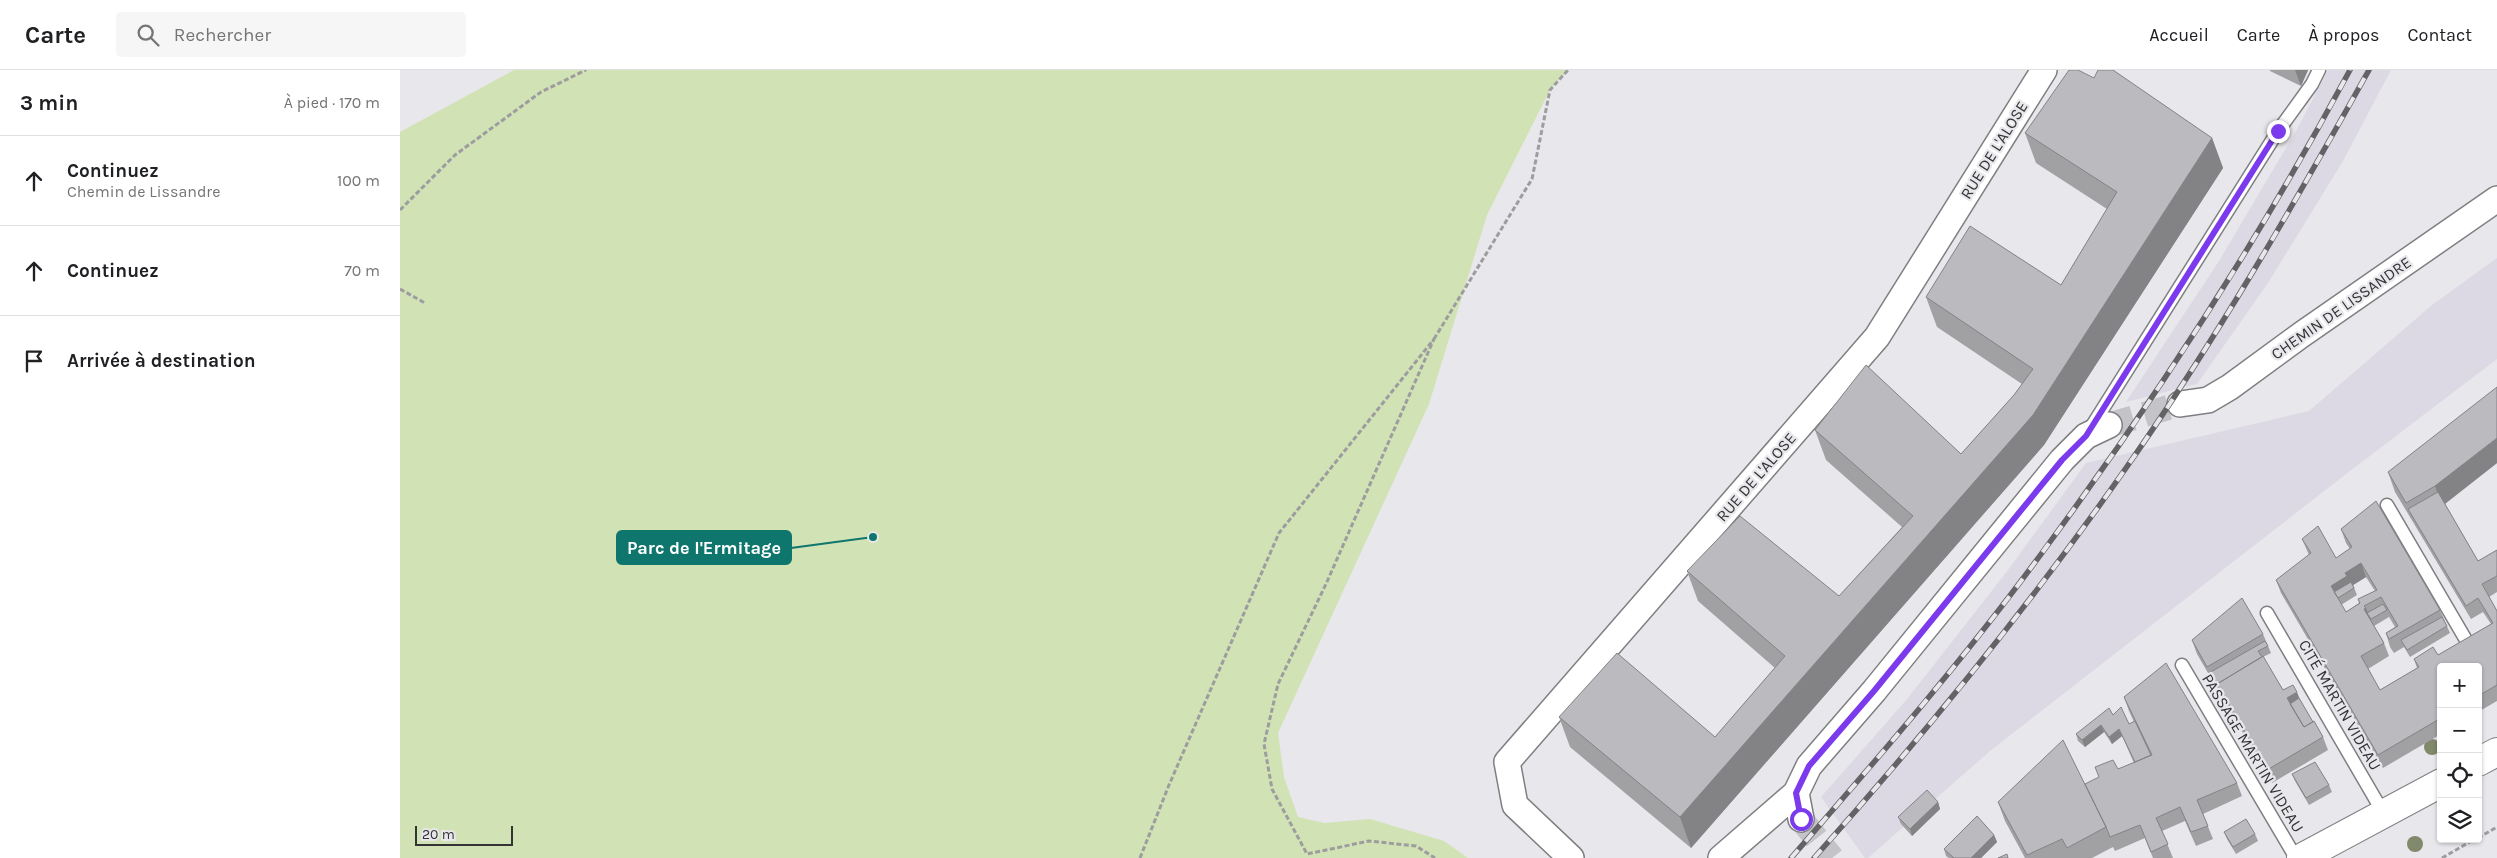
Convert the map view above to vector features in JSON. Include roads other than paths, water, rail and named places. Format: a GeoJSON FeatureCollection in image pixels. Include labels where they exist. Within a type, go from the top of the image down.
{"type":"FeatureCollection","features":[{"type":"Feature","properties":{"kind":"main road"},"geometry":{"type":"LineString","coordinates":[[2482,760],[2497,752]]}},
{"type":"Feature","properties":{"kind":"main road"},"geometry":{"type":"LineString","coordinates":[[2301,858],[2437,785]]}},
{"type":"Feature","properties":{"kind":"street","name":"RUE DE L'ALOSE"},"geometry":{"type":"LineString","coordinates":[[1571,858],[1515,805],[1507,762],[1877,337],[2044,70]]}},
{"type":"Feature","properties":{"kind":"street","name":"CHEMIN DE LISSANDRE"},"geometry":{"type":"LineString","coordinates":[[2180,404],[2208,400],[2230,387],[2497,198]]}},
{"type":"Feature","properties":{"kind":"street"},"geometry":{"type":"LineString","coordinates":[[1721,858],[1796,793],[1809,766],[1874,691],[2062,460],[2086,436],[2108,425]]}},
{"type":"Feature","properties":{"kind":"street"},"geometry":{"type":"LineString","coordinates":[[1796,793],[1801,819]]}},
{"type":"Feature","properties":{"kind":"lane"},"geometry":{"type":"LineString","coordinates":[[2086,436],[2278,131],[2312,84],[2318,70]]}},
{"type":"Feature","properties":{"kind":"lane"},"geometry":{"type":"LineString","coordinates":[[2387,505],[2473,652]]}},
{"type":"Feature","properties":{"kind":"lane","name":"CITÉ MARTIN VIDEAU"},"geometry":{"type":"LineString","coordinates":[[2267,613],[2384,814]]}},
{"type":"Feature","properties":{"kind":"lane","name":"PASSAGE MARTIN VIDEAU"},"geometry":{"type":"LineString","coordinates":[[2182,665],[2296,858]]}},
{"type":"Feature","properties":{"kind":"tunnel"},"geometry":{"type":"LineString","coordinates":[[2109,425],[2180,404]]}},
{"type":"Feature","properties":{"kind":"tunnel"},"geometry":{"type":"LineString","coordinates":[[1801,819],[1832,858]]}},
{"type":"Feature","properties":{"kind":"railway"},"geometry":{"type":"LineString","coordinates":[[1791,858],[1890,744],[1986,627],[2089,489],[2169,372],[2245,253],[2350,70]]}},
{"type":"Feature","properties":{"kind":"railway"},"geometry":{"type":"LineString","coordinates":[[1814,858],[1976,668],[2053,569],[2126,468],[2191,371],[2253,272],[2369,70]]}},
{"type":"Feature","properties":{"kind":"place","name":"Parc de l'Ermitage"},"geometry":{"type":"Point","coordinates":[873,537]}}]}
